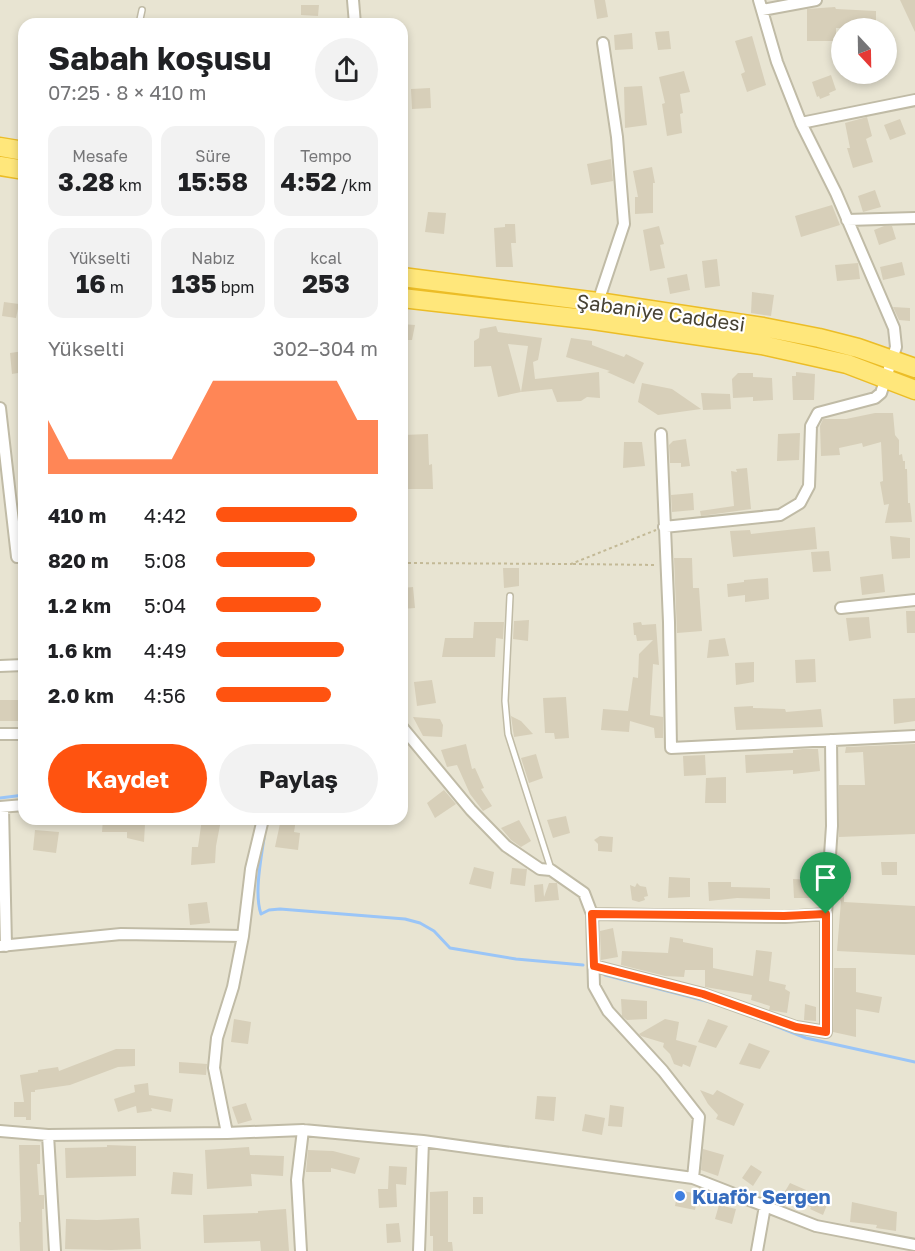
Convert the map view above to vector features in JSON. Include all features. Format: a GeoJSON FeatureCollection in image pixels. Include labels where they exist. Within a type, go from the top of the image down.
{"type":"FeatureCollection","features":[{"type":"Feature","properties":{"kind":"highway"},"geometry":{"type":"LineString","coordinates":[[0,147],[18,150]]}},
{"type":"Feature","properties":{"kind":"highway"},"geometry":{"type":"LineString","coordinates":[[0,166],[18,169]]}},
{"type":"Feature","properties":{"kind":"highway","name":"Şabaniye Caddesi"},"geometry":{"type":"LineString","coordinates":[[408,278],[598,302],[819,338],[892,358],[915,368]]}},
{"type":"Feature","properties":{"kind":"highway"},"geometry":{"type":"LineString","coordinates":[[408,299],[593,320],[762,345],[847,364],[915,390]]}},
{"type":"Feature","properties":{"kind":"street"},"geometry":{"type":"LineString","coordinates":[[353,0],[355,18]]}},
{"type":"Feature","properties":{"kind":"street"},"geometry":{"type":"LineString","coordinates":[[664,527],[780,516],[800,504],[809,486],[811,426],[818,413],[875,398],[881,393],[896,347],[894,328],[847,220],[801,123],[777,62],[760,5],[816,0]]}},
{"type":"Feature","properties":{"kind":"street"},"geometry":{"type":"LineString","coordinates":[[598,302],[624,224],[617,137],[603,43]]}},
{"type":"Feature","properties":{"kind":"street"},"geometry":{"type":"LineString","coordinates":[[801,123],[915,100]]}},
{"type":"Feature","properties":{"kind":"street"},"geometry":{"type":"LineString","coordinates":[[847,220],[915,218]]}},
{"type":"Feature","properties":{"kind":"street"},"geometry":{"type":"LineString","coordinates":[[0,408],[18,557]]}},
{"type":"Feature","properties":{"kind":"street"},"geometry":{"type":"LineString","coordinates":[[661,434],[669,622],[671,748],[915,736]]}},
{"type":"Feature","properties":{"kind":"street"},"geometry":{"type":"LineString","coordinates":[[841,608],[915,600]]}},
{"type":"Feature","properties":{"kind":"street"},"geometry":{"type":"LineString","coordinates":[[0,666],[18,665]]}},
{"type":"Feature","properties":{"kind":"street"},"geometry":{"type":"LineString","coordinates":[[0,734],[18,734]]}},
{"type":"Feature","properties":{"kind":"street"},"geometry":{"type":"LineString","coordinates":[[408,734],[471,810],[506,846],[540,869],[551,870],[584,893],[592,914],[594,986],[608,1011],[663,1071],[699,1117],[693,1178]]}},
{"type":"Feature","properties":{"kind":"street"},"geometry":{"type":"LineString","coordinates":[[594,966],[703,994],[796,1027],[826,1032],[826,914],[832,826],[831,740]]}},
{"type":"Feature","properties":{"kind":"street"},"geometry":{"type":"LineString","coordinates":[[18,806],[2,807],[3,946],[121,934],[243,936]]}},
{"type":"Feature","properties":{"kind":"street"},"geometry":{"type":"LineString","coordinates":[[227,1133],[214,1068],[217,1038],[233,987],[243,936],[250,869],[261,825]]}},
{"type":"Feature","properties":{"kind":"street"},"geometry":{"type":"LineString","coordinates":[[592,914],[784,916],[826,914]]}},
{"type":"Feature","properties":{"kind":"street"},"geometry":{"type":"LineString","coordinates":[[301,1251],[297,1180],[303,1130]]}},
{"type":"Feature","properties":{"kind":"street"},"geometry":{"type":"LineString","coordinates":[[0,1131],[48,1135],[303,1130],[423,1141],[693,1178],[816,1226],[915,1245]]}},
{"type":"Feature","properties":{"kind":"street"},"geometry":{"type":"LineString","coordinates":[[48,1135],[56,1251]]}},
{"type":"Feature","properties":{"kind":"street"},"geometry":{"type":"LineString","coordinates":[[419,1251],[423,1141]]}},
{"type":"Feature","properties":{"kind":"street"},"geometry":{"type":"LineString","coordinates":[[757,1251],[765,1206]]}},
{"type":"Feature","properties":{"kind":"lane"},"geometry":{"type":"LineString","coordinates":[[141,18],[142,10]]}},
{"type":"Feature","properties":{"kind":"lane"},"geometry":{"type":"LineString","coordinates":[[510,596],[505,701],[508,734],[551,870]]}},
{"type":"Feature","properties":{"kind":"path"},"geometry":{"type":"LineString","coordinates":[[571,564],[664,527]]}},
{"type":"Feature","properties":{"kind":"path"},"geometry":{"type":"LineString","coordinates":[[408,563],[666,565]]}},
{"type":"Feature","properties":{"kind":"shaded area"},"geometry":{"type":"Polygon","coordinates":[[[0,0],[915,0],[915,1251],[0,1251],[0,0]]]}},
{"type":"Feature","properties":{"kind":"building"},"geometry":{"type":"Polygon","coordinates":[[[594,0],[605,0],[608,17],[597,19],[594,0]]]}},
{"type":"Feature","properties":{"kind":"building"},"geometry":{"type":"Polygon","coordinates":[[[900,0],[915,0],[915,32],[900,0]]]}},
{"type":"Feature","properties":{"kind":"building"},"geometry":{"type":"Polygon","coordinates":[[[301,5],[319,5],[318,16],[301,15],[301,5]]]}},
{"type":"Feature","properties":{"kind":"building"},"geometry":{"type":"Polygon","coordinates":[[[835,7],[836,9],[876,11],[876,18],[831,18],[831,41],[807,41],[807,9],[835,7]]]}},
{"type":"Feature","properties":{"kind":"building"},"geometry":{"type":"Polygon","coordinates":[[[669,31],[671,49],[658,50],[655,32],[669,31]]]}},
{"type":"Feature","properties":{"kind":"building"},"geometry":{"type":"Polygon","coordinates":[[[632,33],[633,49],[615,50],[614,35],[632,33]]]}},
{"type":"Feature","properties":{"kind":"building"},"geometry":{"type":"Polygon","coordinates":[[[752,36],[766,85],[747,92],[741,74],[745,72],[735,41],[752,36]]]}},
{"type":"Feature","properties":{"kind":"building"},"geometry":{"type":"Polygon","coordinates":[[[684,71],[690,92],[680,94],[683,113],[680,114],[682,133],[667,136],[662,104],[665,103],[659,77],[684,71]]]}},
{"type":"Feature","properties":{"kind":"building"},"geometry":{"type":"Polygon","coordinates":[[[831,75],[831,84],[834,84],[836,90],[820,99],[819,96],[817,97],[812,82],[831,75]]]}},
{"type":"Feature","properties":{"kind":"building"},"geometry":{"type":"Polygon","coordinates":[[[642,86],[647,125],[625,128],[624,87],[642,86]]]}},
{"type":"Feature","properties":{"kind":"building"},"geometry":{"type":"Polygon","coordinates":[[[430,88],[431,108],[412,109],[411,89],[430,88]]]}},
{"type":"Feature","properties":{"kind":"building"},"geometry":{"type":"Polygon","coordinates":[[[867,117],[872,136],[866,139],[873,162],[853,168],[847,148],[850,148],[845,123],[867,117]]]}},
{"type":"Feature","properties":{"kind":"building"},"geometry":{"type":"Polygon","coordinates":[[[900,119],[906,134],[890,140],[884,125],[900,119]]]}},
{"type":"Feature","properties":{"kind":"building"},"geometry":{"type":"Polygon","coordinates":[[[611,159],[613,181],[591,185],[587,164],[611,159]]]}},
{"type":"Feature","properties":{"kind":"building"},"geometry":{"type":"Polygon","coordinates":[[[652,167],[655,183],[653,183],[653,213],[635,214],[635,197],[638,197],[633,171],[652,167]]]}},
{"type":"Feature","properties":{"kind":"building"},"geometry":{"type":"Polygon","coordinates":[[[875,190],[881,207],[863,212],[858,196],[875,190]]]}},
{"type":"Feature","properties":{"kind":"building"},"geometry":{"type":"Polygon","coordinates":[[[832,205],[840,225],[801,237],[795,216],[832,205]]]}},
{"type":"Feature","properties":{"kind":"building"},"geometry":{"type":"Polygon","coordinates":[[[428,212],[446,213],[444,234],[425,232],[428,212]]]}},
{"type":"Feature","properties":{"kind":"building"},"geometry":{"type":"Polygon","coordinates":[[[505,224],[515,224],[516,243],[511,243],[513,267],[496,267],[494,228],[505,227],[505,224]]]}},
{"type":"Feature","properties":{"kind":"building"},"geometry":{"type":"Polygon","coordinates":[[[659,226],[664,244],[660,245],[665,268],[650,271],[643,230],[659,226]]]}},
{"type":"Feature","properties":{"kind":"building"},"geometry":{"type":"Polygon","coordinates":[[[892,226],[896,239],[879,245],[874,230],[892,226]]]}},
{"type":"Feature","properties":{"kind":"building"},"geometry":{"type":"Polygon","coordinates":[[[717,259],[720,286],[705,288],[702,261],[717,259]]]}},
{"type":"Feature","properties":{"kind":"building"},"geometry":{"type":"Polygon","coordinates":[[[902,262],[905,275],[883,280],[880,267],[902,262]]]}},
{"type":"Feature","properties":{"kind":"building"},"geometry":{"type":"Polygon","coordinates":[[[858,263],[860,279],[837,281],[835,265],[858,263]]]}},
{"type":"Feature","properties":{"kind":"building"},"geometry":{"type":"Polygon","coordinates":[[[687,274],[690,290],[670,294],[667,278],[687,274]]]}},
{"type":"Feature","properties":{"kind":"building"},"geometry":{"type":"Polygon","coordinates":[[[752,292],[774,295],[771,316],[751,313],[752,292]]]}},
{"type":"Feature","properties":{"kind":"building"},"geometry":{"type":"Polygon","coordinates":[[[4,302],[18,304],[16,318],[2,316],[4,302]]]}},
{"type":"Feature","properties":{"kind":"building"},"geometry":{"type":"Polygon","coordinates":[[[893,307],[910,308],[910,321],[899,320],[893,307]]]}},
{"type":"Feature","properties":{"kind":"building"},"geometry":{"type":"Polygon","coordinates":[[[408,324],[415,325],[412,340],[408,340],[408,324]]]}},
{"type":"Feature","properties":{"kind":"building"},"geometry":{"type":"Polygon","coordinates":[[[496,326],[498,332],[542,338],[538,360],[533,362],[535,379],[599,372],[600,398],[587,397],[581,401],[557,402],[552,389],[498,397],[491,366],[474,367],[474,341],[479,338],[480,329],[496,326]],[[508,344],[521,392],[528,346],[508,344]]]}},
{"type":"Feature","properties":{"kind":"building"},"geometry":{"type":"Polygon","coordinates":[[[571,338],[592,341],[592,345],[624,357],[626,354],[644,363],[634,384],[607,372],[610,371],[566,357],[571,338]]]}},
{"type":"Feature","properties":{"kind":"building"},"geometry":{"type":"Polygon","coordinates":[[[18,352],[18,373],[12,374],[10,353],[18,352]]]}},
{"type":"Feature","properties":{"kind":"building"},"geometry":{"type":"Polygon","coordinates":[[[796,372],[815,374],[814,400],[793,400],[792,376],[796,376],[796,372]]]}},
{"type":"Feature","properties":{"kind":"building"},"geometry":{"type":"Polygon","coordinates":[[[738,373],[753,373],[753,377],[772,378],[773,400],[753,401],[753,397],[733,398],[732,379],[738,373]]]}},
{"type":"Feature","properties":{"kind":"building"},"geometry":{"type":"Polygon","coordinates":[[[642,383],[672,389],[701,409],[658,415],[638,402],[642,383]]]}},
{"type":"Feature","properties":{"kind":"building"},"geometry":{"type":"Polygon","coordinates":[[[701,393],[730,394],[731,409],[703,410],[701,393]]]}},
{"type":"Feature","properties":{"kind":"building"},"geometry":{"type":"Polygon","coordinates":[[[875,413],[893,413],[895,435],[899,440],[899,455],[902,454],[905,469],[907,469],[908,503],[910,503],[912,522],[885,523],[889,504],[884,505],[880,482],[883,481],[881,442],[863,447],[862,443],[839,448],[840,455],[821,456],[820,426],[823,419],[846,419],[875,413]]]}},
{"type":"Feature","properties":{"kind":"building"},"geometry":{"type":"Polygon","coordinates":[[[800,433],[799,460],[777,461],[778,434],[800,433]]]}},
{"type":"Feature","properties":{"kind":"building"},"geometry":{"type":"Polygon","coordinates":[[[428,434],[429,465],[432,464],[433,489],[408,489],[408,435],[428,434]]]}},
{"type":"Feature","properties":{"kind":"building"},"geometry":{"type":"Polygon","coordinates":[[[686,439],[690,466],[681,467],[681,463],[670,463],[669,445],[673,441],[686,439]]]}},
{"type":"Feature","properties":{"kind":"building"},"geometry":{"type":"Polygon","coordinates":[[[624,442],[642,442],[645,466],[623,468],[624,442]]]}},
{"type":"Feature","properties":{"kind":"building"},"geometry":{"type":"Polygon","coordinates":[[[747,468],[751,509],[701,516],[700,511],[734,506],[731,471],[737,472],[736,469],[747,468]]]}},
{"type":"Feature","properties":{"kind":"building"},"geometry":{"type":"Polygon","coordinates":[[[693,493],[694,510],[672,512],[671,495],[693,493]]]}},
{"type":"Feature","properties":{"kind":"building"},"geometry":{"type":"Polygon","coordinates":[[[815,527],[817,549],[733,557],[730,531],[750,530],[751,534],[815,527]]]}},
{"type":"Feature","properties":{"kind":"building"},"geometry":{"type":"Polygon","coordinates":[[[890,536],[910,538],[910,558],[892,559],[890,536]]]}},
{"type":"Feature","properties":{"kind":"building"},"geometry":{"type":"Polygon","coordinates":[[[829,551],[831,571],[813,572],[811,552],[829,551]]]}},
{"type":"Feature","properties":{"kind":"building"},"geometry":{"type":"Polygon","coordinates":[[[674,558],[692,558],[693,588],[699,588],[702,631],[677,633],[674,558]]]}},
{"type":"Feature","properties":{"kind":"building"},"geometry":{"type":"Polygon","coordinates":[[[503,568],[519,568],[519,586],[504,588],[503,568]]]}},
{"type":"Feature","properties":{"kind":"building"},"geometry":{"type":"Polygon","coordinates":[[[883,574],[885,592],[862,595],[860,577],[883,574]]]}},
{"type":"Feature","properties":{"kind":"building"},"geometry":{"type":"Polygon","coordinates":[[[768,578],[769,599],[745,602],[745,595],[728,597],[727,584],[768,578]]]}},
{"type":"Feature","properties":{"kind":"building"},"geometry":{"type":"Polygon","coordinates":[[[408,587],[413,587],[415,608],[408,609],[408,587]]]}},
{"type":"Feature","properties":{"kind":"building"},"geometry":{"type":"Polygon","coordinates":[[[906,611],[915,611],[915,633],[907,633],[906,611]]]}},
{"type":"Feature","properties":{"kind":"building"},"geometry":{"type":"Polygon","coordinates":[[[869,617],[871,638],[849,641],[846,618],[869,617]]]}},
{"type":"Feature","properties":{"kind":"building"},"geometry":{"type":"Polygon","coordinates":[[[529,620],[528,641],[513,639],[514,621],[529,620]]]}},
{"type":"Feature","properties":{"kind":"building"},"geometry":{"type":"Polygon","coordinates":[[[474,622],[504,622],[503,639],[496,638],[495,657],[442,657],[445,638],[473,638],[474,622]]]}},
{"type":"Feature","properties":{"kind":"building"},"geometry":{"type":"Polygon","coordinates":[[[641,622],[642,625],[656,624],[659,665],[653,664],[650,715],[663,717],[663,738],[655,738],[654,728],[630,721],[629,732],[601,730],[603,709],[628,711],[633,677],[638,678],[639,654],[653,640],[637,641],[633,623],[641,622]]]}},
{"type":"Feature","properties":{"kind":"building"},"geometry":{"type":"Polygon","coordinates":[[[725,638],[729,656],[707,658],[709,640],[725,638]]]}},
{"type":"Feature","properties":{"kind":"building"},"geometry":{"type":"Polygon","coordinates":[[[815,659],[816,682],[796,683],[795,660],[815,659]]]}},
{"type":"Feature","properties":{"kind":"building"},"geometry":{"type":"Polygon","coordinates":[[[754,662],[754,682],[736,685],[735,663],[754,662]]]}},
{"type":"Feature","properties":{"kind":"building"},"geometry":{"type":"Polygon","coordinates":[[[432,680],[436,703],[417,706],[414,682],[432,680]]]}},
{"type":"Feature","properties":{"kind":"building"},"geometry":{"type":"Polygon","coordinates":[[[566,697],[569,738],[555,739],[554,733],[545,733],[543,698],[566,697]]]}},
{"type":"Feature","properties":{"kind":"building"},"geometry":{"type":"Polygon","coordinates":[[[915,698],[915,721],[894,724],[893,699],[915,698]]]}},
{"type":"Feature","properties":{"kind":"building"},"geometry":{"type":"Polygon","coordinates":[[[0,700],[18,700],[18,721],[0,721],[0,700]]]}},
{"type":"Feature","properties":{"kind":"building"},"geometry":{"type":"Polygon","coordinates":[[[753,706],[753,708],[785,709],[786,712],[821,709],[823,727],[736,730],[734,707],[753,706]]]}},
{"type":"Feature","properties":{"kind":"building"},"geometry":{"type":"Polygon","coordinates":[[[511,716],[521,721],[533,734],[514,737],[511,716]]]}},
{"type":"Feature","properties":{"kind":"building"},"geometry":{"type":"Polygon","coordinates":[[[413,717],[440,719],[443,725],[442,737],[423,736],[413,717]]]}},
{"type":"Feature","properties":{"kind":"building"},"geometry":{"type":"Polygon","coordinates":[[[466,744],[472,769],[475,768],[484,788],[481,789],[492,806],[483,811],[470,794],[457,765],[447,767],[441,750],[466,744]]]}},
{"type":"Feature","properties":{"kind":"building"},"geometry":{"type":"Polygon","coordinates":[[[915,744],[915,834],[839,837],[839,785],[865,785],[863,752],[845,753],[846,747],[915,744]]]}},
{"type":"Feature","properties":{"kind":"building"},"geometry":{"type":"Polygon","coordinates":[[[818,749],[820,771],[793,774],[793,770],[746,773],[745,755],[793,753],[793,750],[818,749]]]}},
{"type":"Feature","properties":{"kind":"building"},"geometry":{"type":"Polygon","coordinates":[[[536,754],[543,778],[529,783],[521,758],[536,754]]]}},
{"type":"Feature","properties":{"kind":"building"},"geometry":{"type":"Polygon","coordinates":[[[705,755],[706,775],[684,776],[683,756],[705,755]]]}},
{"type":"Feature","properties":{"kind":"building"},"geometry":{"type":"Polygon","coordinates":[[[726,777],[726,803],[705,803],[706,778],[726,777]]]}},
{"type":"Feature","properties":{"kind":"building"},"geometry":{"type":"Polygon","coordinates":[[[444,790],[456,804],[435,818],[427,803],[444,790]]]}},
{"type":"Feature","properties":{"kind":"building"},"geometry":{"type":"Polygon","coordinates":[[[566,816],[570,833],[553,838],[547,820],[566,816]]]}},
{"type":"Feature","properties":{"kind":"building"},"geometry":{"type":"Polygon","coordinates":[[[519,820],[531,841],[521,847],[511,840],[501,828],[519,820]]]}},
{"type":"Feature","properties":{"kind":"building"},"geometry":{"type":"Polygon","coordinates":[[[103,825],[145,825],[144,842],[127,838],[127,832],[102,832],[103,825]]]}},
{"type":"Feature","properties":{"kind":"building"},"geometry":{"type":"Polygon","coordinates":[[[201,825],[220,825],[215,863],[191,865],[192,847],[198,847],[201,825]]]}},
{"type":"Feature","properties":{"kind":"building"},"geometry":{"type":"Polygon","coordinates":[[[280,825],[295,825],[294,832],[300,833],[298,850],[275,847],[280,825]]]}},
{"type":"Feature","properties":{"kind":"building"},"geometry":{"type":"Polygon","coordinates":[[[35,830],[59,832],[56,853],[33,850],[35,830]]]}},
{"type":"Feature","properties":{"kind":"building"},"geometry":{"type":"Polygon","coordinates":[[[600,836],[613,837],[612,852],[598,851],[598,844],[594,840],[600,836]]]}},
{"type":"Feature","properties":{"kind":"building"},"geometry":{"type":"Polygon","coordinates":[[[881,862],[897,862],[897,875],[882,875],[881,862]]]}},
{"type":"Feature","properties":{"kind":"building"},"geometry":{"type":"Polygon","coordinates":[[[474,867],[494,872],[491,889],[469,884],[474,867]]]}},
{"type":"Feature","properties":{"kind":"building"},"geometry":{"type":"Polygon","coordinates":[[[512,868],[527,869],[525,886],[510,884],[512,868]]]}},
{"type":"Feature","properties":{"kind":"building"},"geometry":{"type":"Polygon","coordinates":[[[669,877],[690,878],[690,897],[668,898],[669,877]]]}},
{"type":"Feature","properties":{"kind":"building"},"geometry":{"type":"Polygon","coordinates":[[[793,879],[817,880],[818,892],[813,891],[813,898],[794,898],[793,879]]]}},
{"type":"Feature","properties":{"kind":"building"},"geometry":{"type":"Polygon","coordinates":[[[708,882],[731,882],[731,887],[770,888],[770,899],[737,898],[709,901],[708,882]]]}},
{"type":"Feature","properties":{"kind":"building"},"geometry":{"type":"Polygon","coordinates":[[[549,883],[557,883],[559,900],[535,902],[534,885],[543,884],[544,897],[549,883]]]}},
{"type":"Feature","properties":{"kind":"building"},"geometry":{"type":"Polygon","coordinates":[[[637,883],[646,887],[648,896],[639,902],[632,900],[630,885],[635,887],[637,883]]]}},
{"type":"Feature","properties":{"kind":"building"},"geometry":{"type":"Polygon","coordinates":[[[838,892],[844,892],[844,902],[915,906],[915,955],[837,951],[841,901],[837,897],[838,892]]]}},
{"type":"Feature","properties":{"kind":"building"},"geometry":{"type":"Polygon","coordinates":[[[207,902],[210,923],[190,925],[188,904],[207,902]]]}},
{"type":"Feature","properties":{"kind":"building"},"geometry":{"type":"Polygon","coordinates":[[[613,928],[618,957],[601,960],[600,931],[613,928]]]}},
{"type":"Feature","properties":{"kind":"building"},"geometry":{"type":"Polygon","coordinates":[[[670,937],[713,948],[713,968],[753,976],[756,950],[772,952],[769,981],[786,985],[785,989],[790,992],[787,1013],[769,1010],[770,1006],[751,1000],[752,995],[705,987],[705,970],[685,970],[684,977],[665,976],[621,965],[622,951],[668,953],[670,937]]]}},
{"type":"Feature","properties":{"kind":"building"},"geometry":{"type":"Polygon","coordinates":[[[834,968],[856,968],[856,992],[882,997],[879,1013],[856,1009],[856,1037],[833,1032],[834,968]]]}},
{"type":"Feature","properties":{"kind":"building"},"geometry":{"type":"Polygon","coordinates":[[[621,999],[647,1001],[647,1019],[627,1020],[622,1016],[621,999]]]}},
{"type":"Feature","properties":{"kind":"building"},"geometry":{"type":"Polygon","coordinates":[[[805,1004],[816,1007],[816,1021],[804,1020],[805,1004]]]}},
{"type":"Feature","properties":{"kind":"building"},"geometry":{"type":"Polygon","coordinates":[[[234,1019],[251,1022],[248,1044],[231,1042],[234,1019]]]}},
{"type":"Feature","properties":{"kind":"building"},"geometry":{"type":"Polygon","coordinates":[[[665,1019],[679,1022],[676,1040],[697,1046],[690,1067],[674,1064],[670,1054],[663,1047],[664,1043],[639,1034],[665,1019]]]}},
{"type":"Feature","properties":{"kind":"building"},"geometry":{"type":"Polygon","coordinates":[[[708,1019],[728,1026],[716,1048],[698,1042],[708,1019]]]}},
{"type":"Feature","properties":{"kind":"building"},"geometry":{"type":"Polygon","coordinates":[[[749,1043],[770,1051],[760,1069],[739,1064],[749,1043]]]}},
{"type":"Feature","properties":{"kind":"building"},"geometry":{"type":"Polygon","coordinates":[[[116,1049],[135,1049],[135,1066],[118,1067],[70,1085],[35,1090],[31,1092],[31,1120],[26,1120],[26,1117],[14,1117],[14,1102],[24,1102],[20,1075],[58,1067],[59,1071],[116,1049]]]}},
{"type":"Feature","properties":{"kind":"building"},"geometry":{"type":"Polygon","coordinates":[[[179,1062],[207,1064],[206,1075],[179,1073],[179,1062]]]}},
{"type":"Feature","properties":{"kind":"building"},"geometry":{"type":"Polygon","coordinates":[[[148,1083],[149,1095],[173,1099],[171,1112],[151,1108],[152,1111],[137,1113],[136,1106],[118,1112],[114,1099],[135,1092],[134,1085],[148,1083]]]}},
{"type":"Feature","properties":{"kind":"building"},"geometry":{"type":"Polygon","coordinates":[[[700,1090],[713,1095],[717,1090],[744,1104],[734,1126],[716,1119],[718,1115],[700,1090]]]}},
{"type":"Feature","properties":{"kind":"building"},"geometry":{"type":"Polygon","coordinates":[[[537,1096],[556,1097],[554,1121],[535,1119],[537,1096]]]}},
{"type":"Feature","properties":{"kind":"building"},"geometry":{"type":"Polygon","coordinates":[[[246,1103],[252,1120],[238,1124],[232,1107],[246,1103]]]}},
{"type":"Feature","properties":{"kind":"building"},"geometry":{"type":"Polygon","coordinates":[[[610,1105],[624,1107],[622,1127],[608,1126],[610,1105]]]}},
{"type":"Feature","properties":{"kind":"building"},"geometry":{"type":"Polygon","coordinates":[[[585,1114],[605,1118],[602,1135],[582,1131],[585,1114]]]}},
{"type":"Feature","properties":{"kind":"building"},"geometry":{"type":"Polygon","coordinates":[[[19,1145],[40,1145],[40,1164],[37,1164],[39,1195],[44,1195],[43,1251],[20,1251],[19,1145]]]}},
{"type":"Feature","properties":{"kind":"building"},"geometry":{"type":"Polygon","coordinates":[[[107,1145],[136,1146],[136,1176],[66,1178],[65,1148],[107,1147],[107,1145]]]}},
{"type":"Feature","properties":{"kind":"building"},"geometry":{"type":"Polygon","coordinates":[[[249,1147],[250,1155],[284,1156],[283,1176],[251,1174],[252,1186],[207,1189],[205,1150],[249,1147]]]}},
{"type":"Feature","properties":{"kind":"building"},"geometry":{"type":"Polygon","coordinates":[[[703,1149],[724,1155],[718,1176],[701,1170],[703,1149]]]}},
{"type":"Feature","properties":{"kind":"building"},"geometry":{"type":"Polygon","coordinates":[[[308,1150],[333,1151],[360,1158],[355,1174],[331,1168],[331,1172],[306,1172],[308,1150]]]}},
{"type":"Feature","properties":{"kind":"building"},"geometry":{"type":"Polygon","coordinates":[[[751,1165],[762,1172],[753,1186],[742,1178],[751,1165]]]}},
{"type":"Feature","properties":{"kind":"building"},"geometry":{"type":"Polygon","coordinates":[[[389,1166],[407,1167],[406,1185],[396,1184],[397,1207],[379,1208],[378,1189],[388,1189],[389,1166]]]}},
{"type":"Feature","properties":{"kind":"building"},"geometry":{"type":"Polygon","coordinates":[[[173,1172],[193,1174],[192,1195],[171,1194],[173,1172]]]}},
{"type":"Feature","properties":{"kind":"building"},"geometry":{"type":"Polygon","coordinates":[[[790,1183],[806,1190],[805,1193],[827,1205],[823,1215],[810,1209],[811,1207],[781,1198],[790,1183]]]}},
{"type":"Feature","properties":{"kind":"building"},"geometry":{"type":"Polygon","coordinates":[[[678,1190],[698,1194],[695,1210],[675,1206],[678,1190]]]}},
{"type":"Feature","properties":{"kind":"building"},"geometry":{"type":"Polygon","coordinates":[[[448,1191],[448,1242],[452,1242],[453,1251],[433,1251],[433,1236],[430,1236],[430,1192],[448,1191]]]}},
{"type":"Feature","properties":{"kind":"building"},"geometry":{"type":"Polygon","coordinates":[[[473,1197],[483,1197],[483,1214],[473,1214],[473,1197]]]}},
{"type":"Feature","properties":{"kind":"building"},"geometry":{"type":"Polygon","coordinates":[[[852,1202],[897,1212],[896,1231],[876,1228],[877,1225],[850,1222],[852,1202]]]}},
{"type":"Feature","properties":{"kind":"building"},"geometry":{"type":"Polygon","coordinates":[[[719,1205],[736,1209],[732,1224],[715,1219],[719,1205]]]}},
{"type":"Feature","properties":{"kind":"building"},"geometry":{"type":"Polygon","coordinates":[[[286,1209],[289,1251],[261,1251],[260,1241],[204,1243],[203,1215],[258,1213],[258,1211],[286,1209]]]}},
{"type":"Feature","properties":{"kind":"building"},"geometry":{"type":"Polygon","coordinates":[[[139,1218],[141,1249],[65,1249],[66,1219],[139,1218]]]}},
{"type":"Feature","properties":{"kind":"building"},"geometry":{"type":"Polygon","coordinates":[[[399,1223],[401,1242],[387,1243],[386,1224],[399,1223]]]}},
{"type":"Feature","properties":{"kind":"waterway"},"geometry":{"type":"LineString","coordinates":[[0,798],[18,796]]}},
{"type":"Feature","properties":{"kind":"waterway"},"geometry":{"type":"LineString","coordinates":[[264,838],[258,887],[261,914],[269,910],[280,909],[405,919],[420,923],[434,931],[450,948],[516,959],[583,965]]}},
{"type":"Feature","properties":{"kind":"waterway"},"geometry":{"type":"LineString","coordinates":[[605,975],[710,1002]]}},
{"type":"Feature","properties":{"kind":"waterway"},"geometry":{"type":"LineString","coordinates":[[758,1019],[806,1038],[915,1062]]}},
{"type":"Feature","properties":{"kind":"place","name":"Kuaför Sergen"},"geometry":{"type":"Point","coordinates":[680,1196]}},
{"type":"Feature","properties":{"kind":"route"},"geometry":{"type":"LineString","coordinates":[[592,914],[784,916],[826,914],[826,1032],[796,1027],[703,994],[594,966],[592,914]]}}]}
